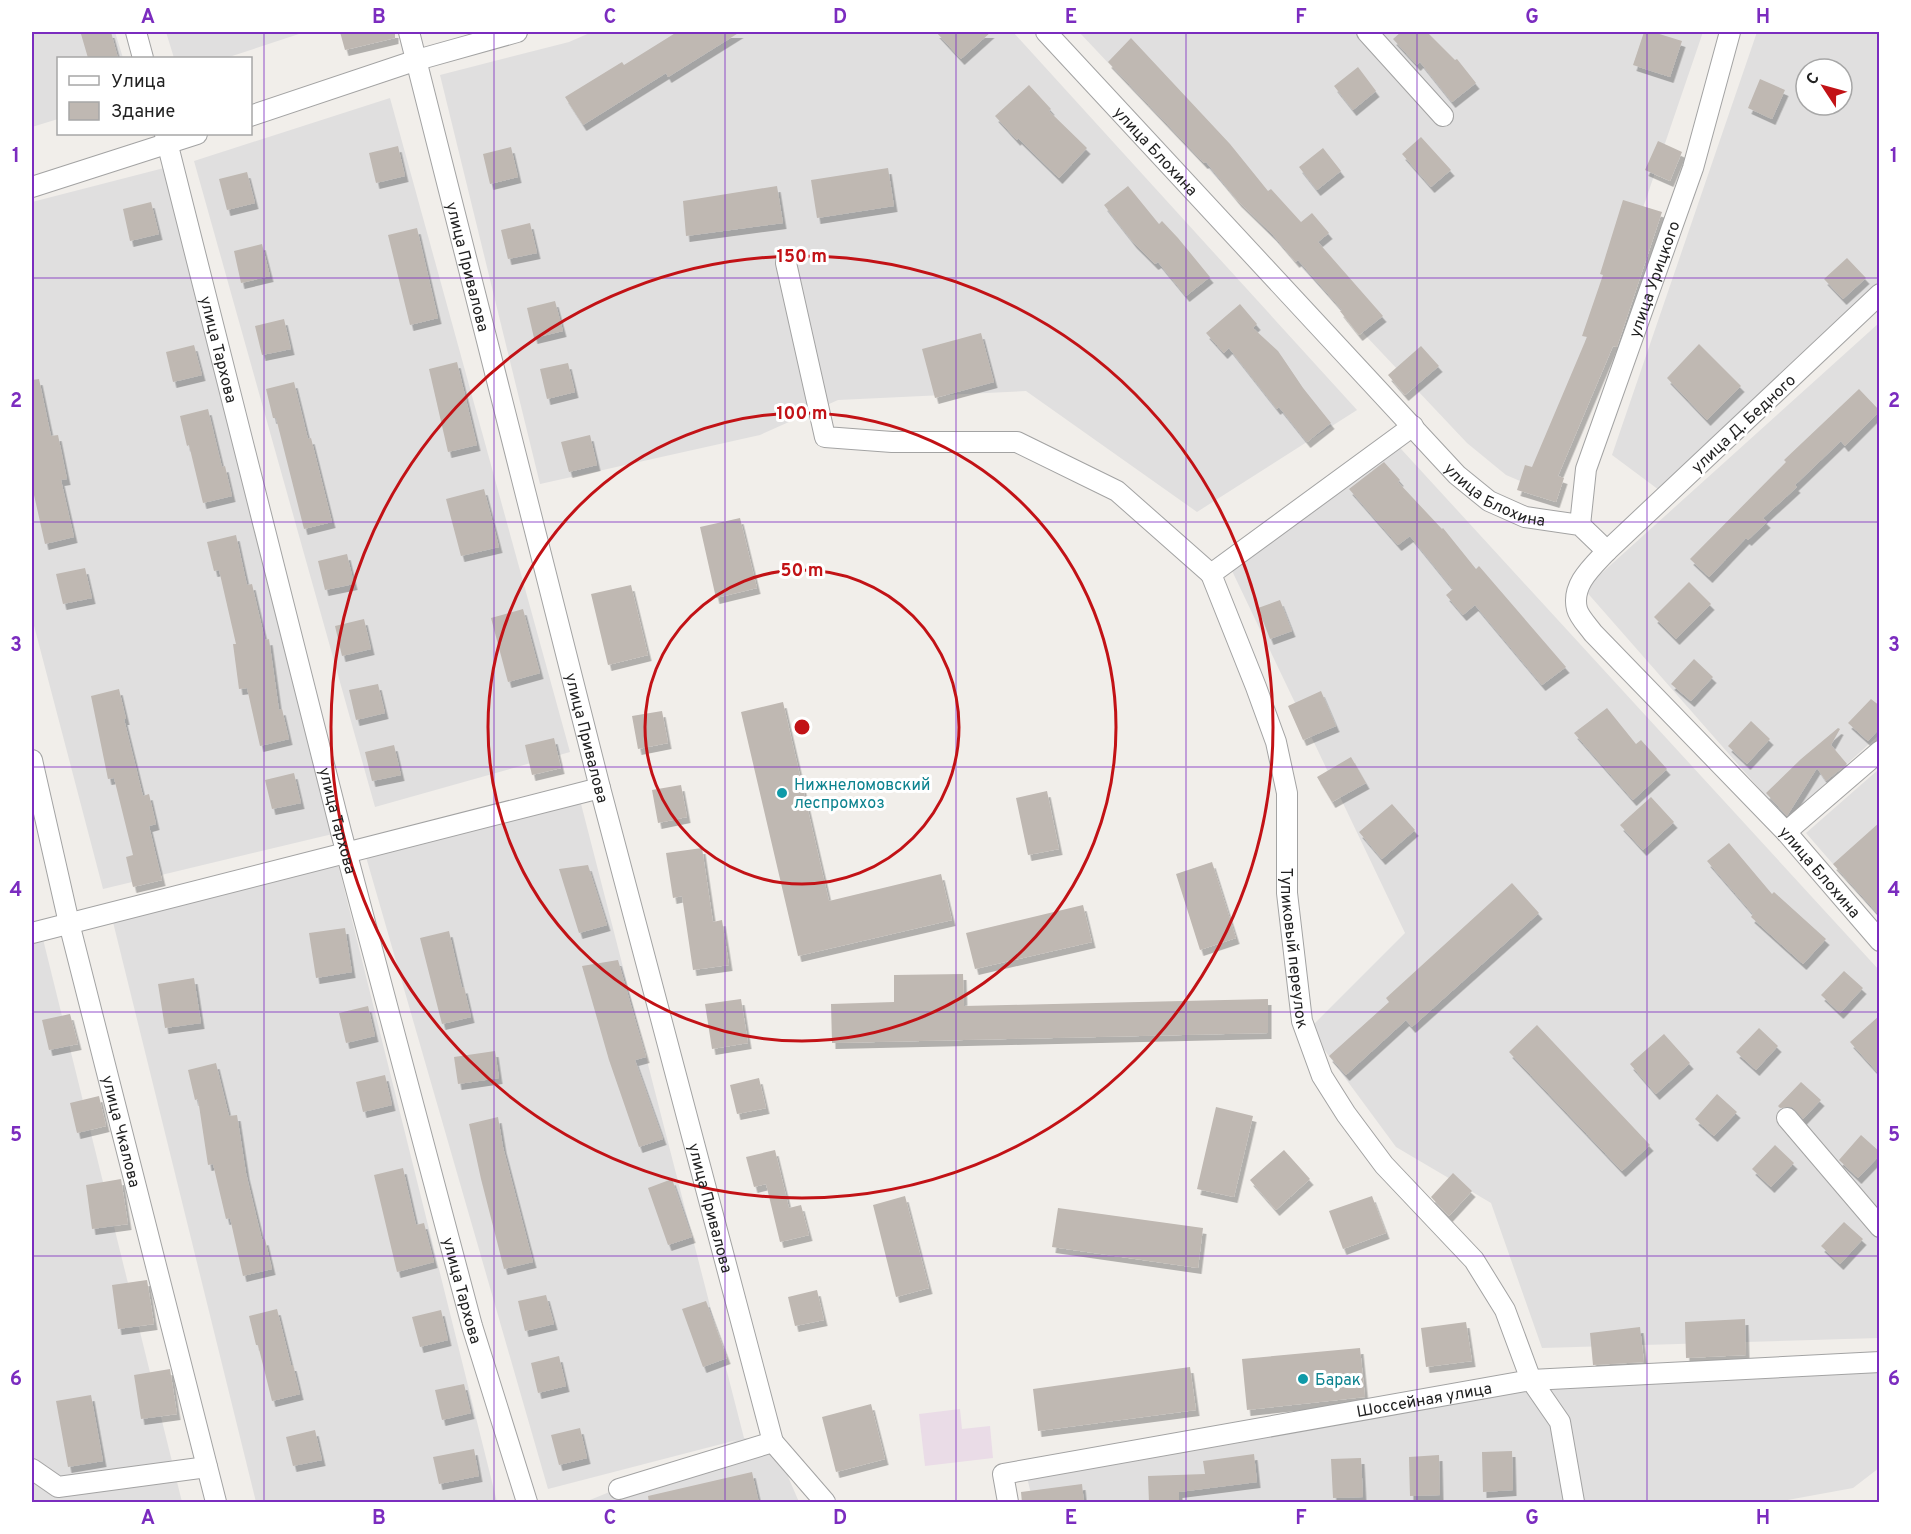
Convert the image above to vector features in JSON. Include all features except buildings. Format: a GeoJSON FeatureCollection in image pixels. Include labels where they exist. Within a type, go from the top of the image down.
{"type":"FeatureCollection","features":[{"type":"Feature","properties":{"kind":"street"},"geometry":{"type":"LineString","coordinates":[[136,32],[143,57]]}},
{"type":"Feature","properties":{"kind":"street","name":"улица Привалова"},"geometry":{"type":"LineString","coordinates":[[409,32],[600,788],[773,1442]]}},
{"type":"Feature","properties":{"kind":"street"},"geometry":{"type":"LineString","coordinates":[[252,115],[417,60],[517,32]]}},
{"type":"Feature","properties":{"kind":"street","name":"улица Блохина"},"geometry":{"type":"LineString","coordinates":[[1046,32],[1457,475],[1489,501],[1525,517],[1580,525]]}},
{"type":"Feature","properties":{"kind":"street"},"geometry":{"type":"LineString","coordinates":[[1367,32],[1443,116]]}},
{"type":"Feature","properties":{"kind":"street","name":"улица Урицкого"},"geometry":{"type":"LineString","coordinates":[[1580,525],[1586,469],[1693,168],[1730,32]]}},
{"type":"Feature","properties":{"kind":"street"},"geometry":{"type":"LineString","coordinates":[[32,187],[166,138],[189,135]]}},
{"type":"Feature","properties":{"kind":"street","name":"улица Тархова"},"geometry":{"type":"LineString","coordinates":[[166,138],[346,852],[472,1326],[527,1503]]}},
{"type":"Feature","properties":{"kind":"street"},"geometry":{"type":"LineString","coordinates":[[786,263],[825,437],[892,442],[1017,442],[1117,490],[1210,574],[1413,426]]}},
{"type":"Feature","properties":{"kind":"street","name":"улица Д. Бедного"},"geometry":{"type":"LineString","coordinates":[[1607,551],[1880,294]]}},
{"type":"Feature","properties":{"kind":"street"},"geometry":{"type":"LineString","coordinates":[[1580,525],[1607,551]]}},
{"type":"Feature","properties":{"kind":"street","name":"улица Блохина"},"geometry":{"type":"LineString","coordinates":[[1607,551],[1585,575],[1576,594],[1577,610],[1593,633],[1786,832],[1880,941]]}},
{"type":"Feature","properties":{"kind":"street","name":"Тупиковый переулок"},"geometry":{"type":"LineString","coordinates":[[1210,574],[1257,687],[1275,742],[1287,793],[1287,893],[1302,1021],[1322,1076],[1359,1134],[1384,1165],[1474,1260],[1505,1310],[1531,1380],[1560,1422],[1574,1503]]}},
{"type":"Feature","properties":{"kind":"street"},"geometry":{"type":"LineString","coordinates":[[1786,832],[1880,751]]}},
{"type":"Feature","properties":{"kind":"street","name":"улица Чкалова"},"geometry":{"type":"LineString","coordinates":[[32,760],[69,923],[216,1503]]}},
{"type":"Feature","properties":{"kind":"street"},"geometry":{"type":"LineString","coordinates":[[32,933],[600,788]]}},
{"type":"Feature","properties":{"kind":"street"},"geometry":{"type":"LineString","coordinates":[[1786,1118],[1880,1227]]}},
{"type":"Feature","properties":{"kind":"street","name":"Шоссейная улица"},"geometry":{"type":"LineString","coordinates":[[1008,1503],[1003,1474],[1531,1380],[1880,1362]]}},
{"type":"Feature","properties":{"kind":"street"},"geometry":{"type":"LineString","coordinates":[[620,1489],[773,1442],[825,1503]]}},
{"type":"Feature","properties":{"kind":"street"},"geometry":{"type":"LineString","coordinates":[[32,1469],[58,1487],[207,1467]]}},
{"type":"Feature","properties":{"kind":"shaded area"},"geometry":{"type":"Polygon","coordinates":[[[32,32],[115,32],[123,57],[57,57],[57,119],[32,127],[32,32]]]}},
{"type":"Feature","properties":{"kind":"shaded area"},"geometry":{"type":"Polygon","coordinates":[[[166,32],[305,32],[229,57],[174,57],[166,32]]]}},
{"type":"Feature","properties":{"kind":"shaded area"},"geometry":{"type":"Polygon","coordinates":[[[592,32],[1013,32],[1357,410],[1197,512],[1026,391],[838,400],[760,435],[540,484],[440,75],[569,42],[592,32]]]}},
{"type":"Feature","properties":{"kind":"shaded area"},"geometry":{"type":"Polygon","coordinates":[[[1079,32],[1703,32],[1546,492],[1506,475],[1467,443],[1079,32]]]}},
{"type":"Feature","properties":{"kind":"shaded area"},"geometry":{"type":"Polygon","coordinates":[[[1757,32],[1879,32],[1879,283],[1659,490],[1612,455],[1757,32]]]}},
{"type":"Feature","properties":{"kind":"shaded area"},"geometry":{"type":"Polygon","coordinates":[[[390,98],[570,752],[375,807],[194,161],[390,98]]]}},
{"type":"Feature","properties":{"kind":"shaded area"},"geometry":{"type":"Polygon","coordinates":[[[164,168],[341,832],[103,889],[32,618],[32,202],[164,168]]]}},
{"type":"Feature","properties":{"kind":"shaded area"},"geometry":{"type":"Polygon","coordinates":[[[1879,323],[1879,735],[1786,819],[1584,589],[1879,323]]]}},
{"type":"Feature","properties":{"kind":"shaded area"},"geometry":{"type":"Polygon","coordinates":[[[1391,438],[1879,970],[1879,1338],[1542,1348],[1491,1203],[1396,1147],[1309,1029],[1405,933],[1223,552],[1391,438]]]}},
{"type":"Feature","properties":{"kind":"shaded area"},"geometry":{"type":"Polygon","coordinates":[[[1879,769],[1879,917],[1806,833],[1879,769]]]}},
{"type":"Feature","properties":{"kind":"shaded area"},"geometry":{"type":"Polygon","coordinates":[[[579,796],[744,1438],[773,1442],[799,1502],[585,1502],[737,1440],[548,1489],[362,843],[579,796]]]}},
{"type":"Feature","properties":{"kind":"shaded area"},"geometry":{"type":"Polygon","coordinates":[[[338,864],[497,1502],[256,1502],[113,922],[338,864]]]}},
{"type":"Feature","properties":{"kind":"shaded area"},"geometry":{"type":"Polygon","coordinates":[[[42,935],[182,1502],[32,1502],[32,937],[42,935]]]}},
{"type":"Feature","properties":{"kind":"shaded area"},"geometry":{"type":"Polygon","coordinates":[[[1879,1366],[1879,1468],[1853,1488],[1776,1502],[1033,1502],[1025,1469],[1670,1369],[1879,1366]]]}},
{"type":"Feature","properties":{"kind":"shaded area"},"geometry":{"type":"Polygon","coordinates":[[[960,1409],[962,1429],[990,1426],[993,1458],[925,1466],[919,1414],[960,1409]]]}},
{"type":"Feature","properties":{"kind":"place","name":"Нижнеломовский леспромхоз"},"geometry":{"type":"Point","coordinates":[782,793]}},
{"type":"Feature","properties":{"kind":"place","name":"Барак"},"geometry":{"type":"Point","coordinates":[1303,1379]}}]}
